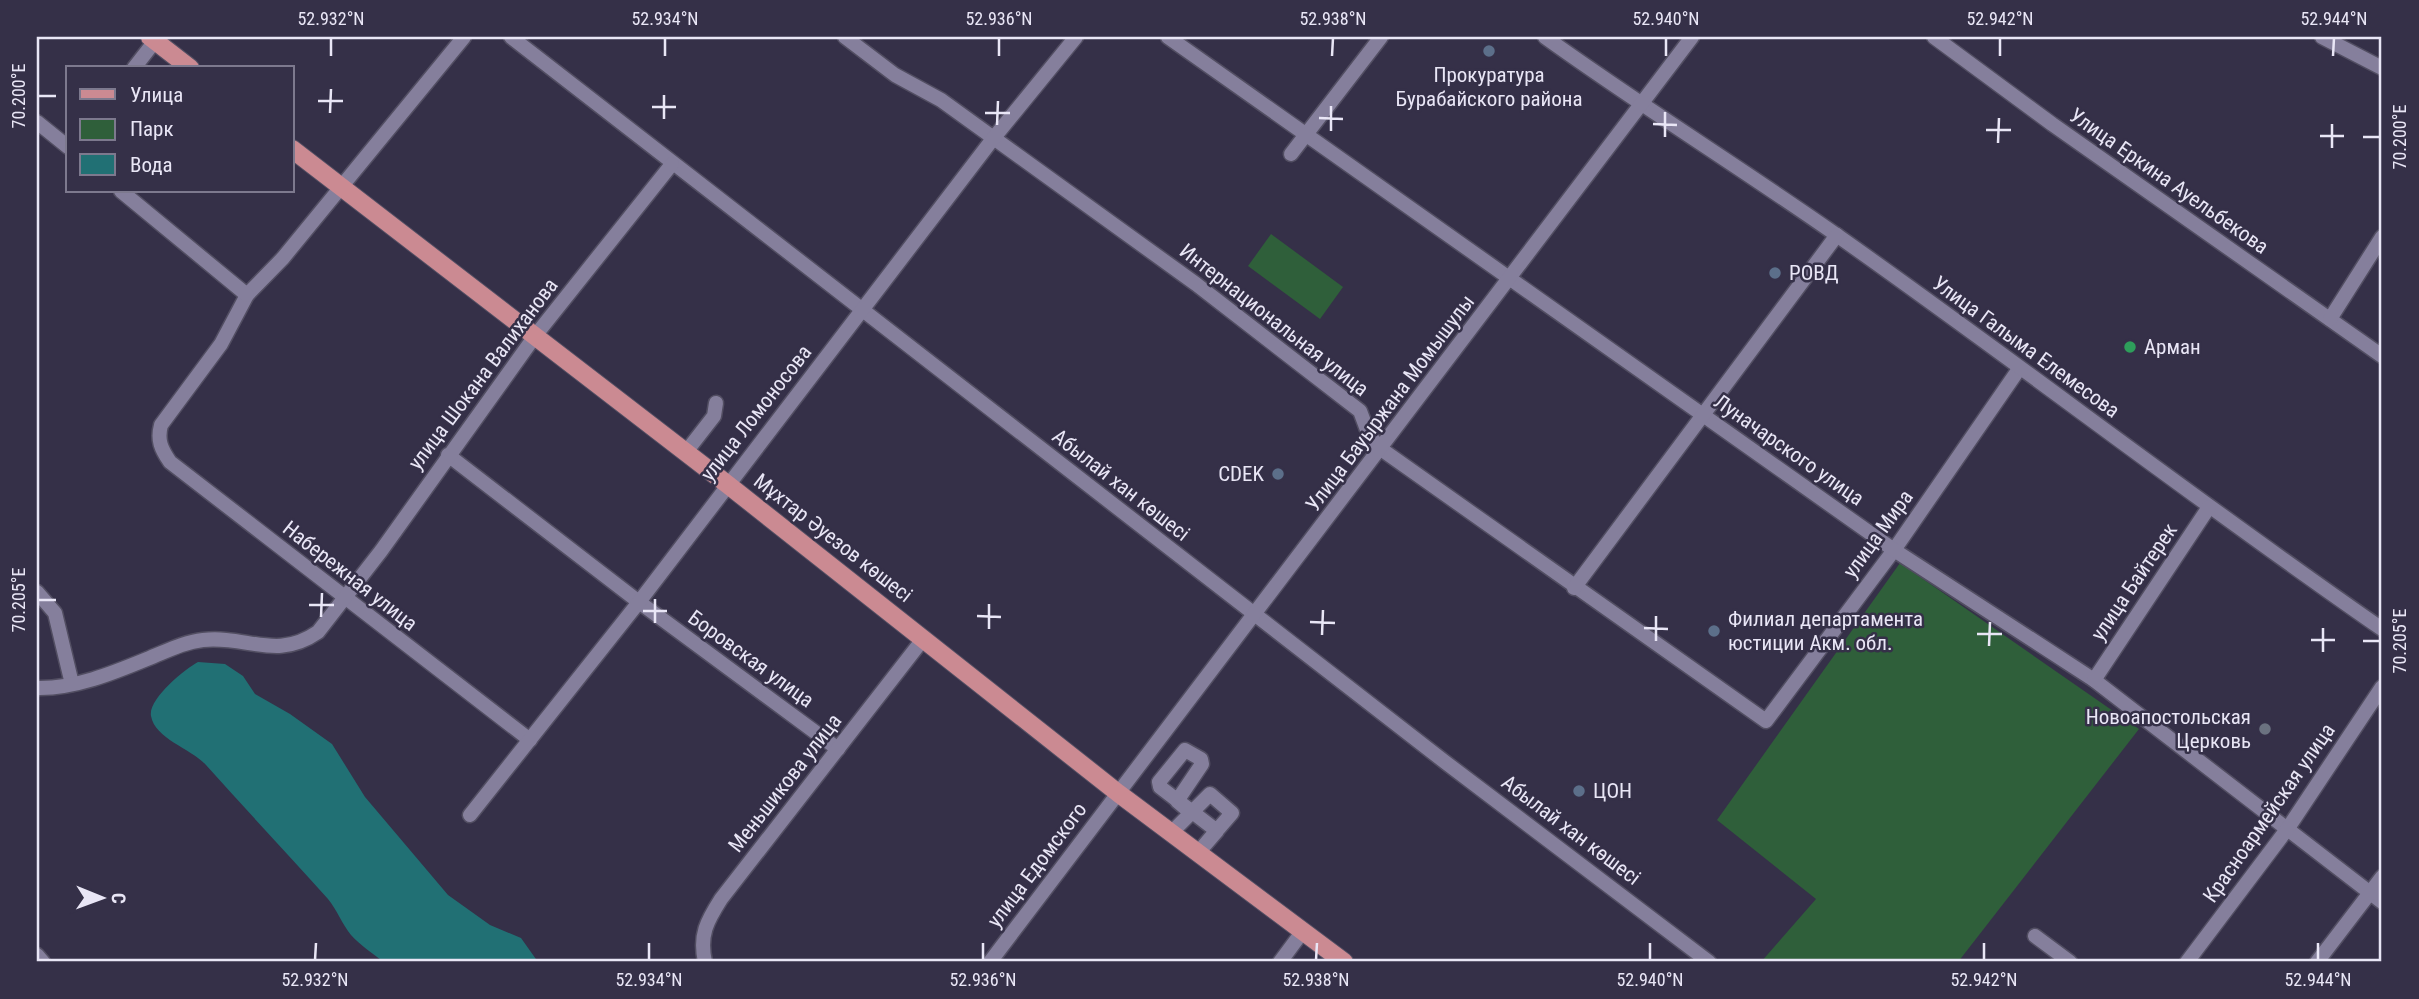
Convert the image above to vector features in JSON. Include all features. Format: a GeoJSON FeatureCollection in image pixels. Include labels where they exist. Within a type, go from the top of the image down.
{"type":"FeatureCollection","features":[{"type":"Feature","properties":{"kind":"main road"},"geometry":{"type":"LineString","coordinates":[[153,39],[187,66]]}},
{"type":"Feature","properties":{"kind":"main road","name":"Мұхтар Әуезов көшесі"},"geometry":{"type":"LineString","coordinates":[[294,151],[686,452],[1118,793],[1344,962]]}},
{"type":"Feature","properties":{"kind":"street"},"geometry":{"type":"LineString","coordinates":[[122,192],[247,295],[283,258],[464,37]]}},
{"type":"Feature","properties":{"kind":"street","name":"Абылай хан көшесі"},"geometry":{"type":"LineString","coordinates":[[511,37],[1254,615],[1709,962]]}},
{"type":"Feature","properties":{"kind":"street","name":"Интернациональная улица"},"geometry":{"type":"LineString","coordinates":[[845,37],[895,75],[940,100],[992,140],[1196,284],[1360,411],[1369,435],[1381,449],[1574,588],[1766,721]]}},
{"type":"Feature","properties":{"kind":"street","name":"улица Ломоносова"},"geometry":{"type":"LineString","coordinates":[[470,815],[639,602],[992,140],[1076,37]]}},
{"type":"Feature","properties":{"kind":"street","name":"Луначарского улица"},"geometry":{"type":"LineString","coordinates":[[1168,37],[1894,550],[2094,680],[2376,897]]}},
{"type":"Feature","properties":{"kind":"street"},"geometry":{"type":"LineString","coordinates":[[1291,154],[1381,37]]}},
{"type":"Feature","properties":{"kind":"street","name":"Улица Галыма Елемесова"},"geometry":{"type":"LineString","coordinates":[[1545,37],[1640,105],[1837,235],[2209,507],[2382,629]]}},
{"type":"Feature","properties":{"kind":"street","name":"Улица Бауыржана Момышулы"},"geometry":{"type":"LineString","coordinates":[[1118,793],[1511,279],[1692,37]]}},
{"type":"Feature","properties":{"kind":"street","name":"Улица Еркина Ауельбекова"},"geometry":{"type":"LineString","coordinates":[[1934,37],[2052,124],[2382,356]]}},
{"type":"Feature","properties":{"kind":"street"},"geometry":{"type":"LineString","coordinates":[[2322,37],[2382,68]]}},
{"type":"Feature","properties":{"kind":"street"},"geometry":{"type":"LineString","coordinates":[[135,66],[153,39]]}},
{"type":"Feature","properties":{"kind":"street"},"geometry":{"type":"LineString","coordinates":[[37,122],[66,145]]}},
{"type":"Feature","properties":{"kind":"street","name":"улица Шокана Валиханова"},"geometry":{"type":"LineString","coordinates":[[37,688],[72,684],[126,668],[185,643],[223,639],[273,647],[291,646],[318,632],[345,599],[535,336],[672,164]]}},
{"type":"Feature","properties":{"kind":"street"},"geometry":{"type":"LineString","coordinates":[[1574,588],[1837,235]]}},
{"type":"Feature","properties":{"kind":"street"},"geometry":{"type":"LineString","coordinates":[[2330,319],[2382,236]]}},
{"type":"Feature","properties":{"kind":"street","name":"Набережная улица"},"geometry":{"type":"LineString","coordinates":[[247,295],[221,344],[162,425],[158,435],[161,449],[170,462],[530,740]]}},
{"type":"Feature","properties":{"kind":"street","name":"улица Мира"},"geometry":{"type":"LineString","coordinates":[[1766,721],[1894,550],[2019,369]]}},
{"type":"Feature","properties":{"kind":"street"},"geometry":{"type":"LineString","coordinates":[[686,452],[714,416],[716,403]]}},
{"type":"Feature","properties":{"kind":"street","name":"Боровская улица"},"geometry":{"type":"LineString","coordinates":[[448,455],[639,602],[838,749]]}},
{"type":"Feature","properties":{"kind":"street","name":"улица Байтерек"},"geometry":{"type":"LineString","coordinates":[[2094,680],[2209,507]]}},
{"type":"Feature","properties":{"kind":"street"},"geometry":{"type":"LineString","coordinates":[[37,592],[55,613],[72,684]]}},
{"type":"Feature","properties":{"kind":"street","name":"Меньшикова улица"},"geometry":{"type":"LineString","coordinates":[[705,962],[702,948],[704,926],[721,898],[924,638]]}},
{"type":"Feature","properties":{"kind":"street","name":"Красноармейская улица"},"geometry":{"type":"LineString","coordinates":[[2187,962],[2288,828],[2382,687]]}},
{"type":"Feature","properties":{"kind":"street","name":"улица Едомского"},"geometry":{"type":"LineString","coordinates":[[990,962],[1118,793]]}},
{"type":"Feature","properties":{"kind":"street"},"geometry":{"type":"LineString","coordinates":[[1171,833],[1210,794],[1232,813],[1198,853]]}},
{"type":"Feature","properties":{"kind":"street"},"geometry":{"type":"LineString","coordinates":[[1177,801],[1217,831]]}},
{"type":"Feature","properties":{"kind":"street"},"geometry":{"type":"LineString","coordinates":[[2317,962],[2376,897],[2382,877]]}},
{"type":"Feature","properties":{"kind":"street"},"geometry":{"type":"LineString","coordinates":[[1280,962],[1303,931]]}},
{"type":"Feature","properties":{"kind":"street"},"geometry":{"type":"LineString","coordinates":[[2035,936],[2070,962]]}},
{"type":"Feature","properties":{"kind":"street"},"geometry":{"type":"LineString","coordinates":[[37,955],[43,962]]}},
{"type":"Feature","properties":{"kind":"green space"},"geometry":{"type":"Polygon","coordinates":[[[1271,234],[1343,287],[1320,319],[1248,266],[1271,234]]]}},
{"type":"Feature","properties":{"kind":"green space"},"geometry":{"type":"Polygon","coordinates":[[[1900,563],[2139,729],[1958,962],[1761,962],[1816,899],[1717,820],[1900,563]]]}},
{"type":"Feature","properties":{"kind":"water"},"geometry":{"type":"Polygon","coordinates":[[[198,662],[225,664],[243,676],[255,694],[290,714],[332,744],[365,797],[448,895],[490,925],[521,938],[538,962],[384,962],[358,942],[328,899],[206,765],[166,737],[154,724],[151,716],[155,701],[177,678],[198,662]]]}},
{"type":"Feature","properties":{"kind":"place","name":"Прокуратура Бурабайского района"},"geometry":{"type":"Point","coordinates":[1489,51]}},
{"type":"Feature","properties":{"kind":"place","name":"РОВД"},"geometry":{"type":"Point","coordinates":[1775,273]}},
{"type":"Feature","properties":{"kind":"place","name":"Арман"},"geometry":{"type":"Point","coordinates":[2130,347]}},
{"type":"Feature","properties":{"kind":"place","name":"CDEK"},"geometry":{"type":"Point","coordinates":[1278,474]}},
{"type":"Feature","properties":{"kind":"place","name":"Филиал департамента юстиции Акм. обл."},"geometry":{"type":"Point","coordinates":[1714,631]}},
{"type":"Feature","properties":{"kind":"place","name":"Новоапостольская Церковь"},"geometry":{"type":"Point","coordinates":[2265,729]}},
{"type":"Feature","properties":{"kind":"place","name":"ЦОН"},"geometry":{"type":"Point","coordinates":[1579,791]}}]}
